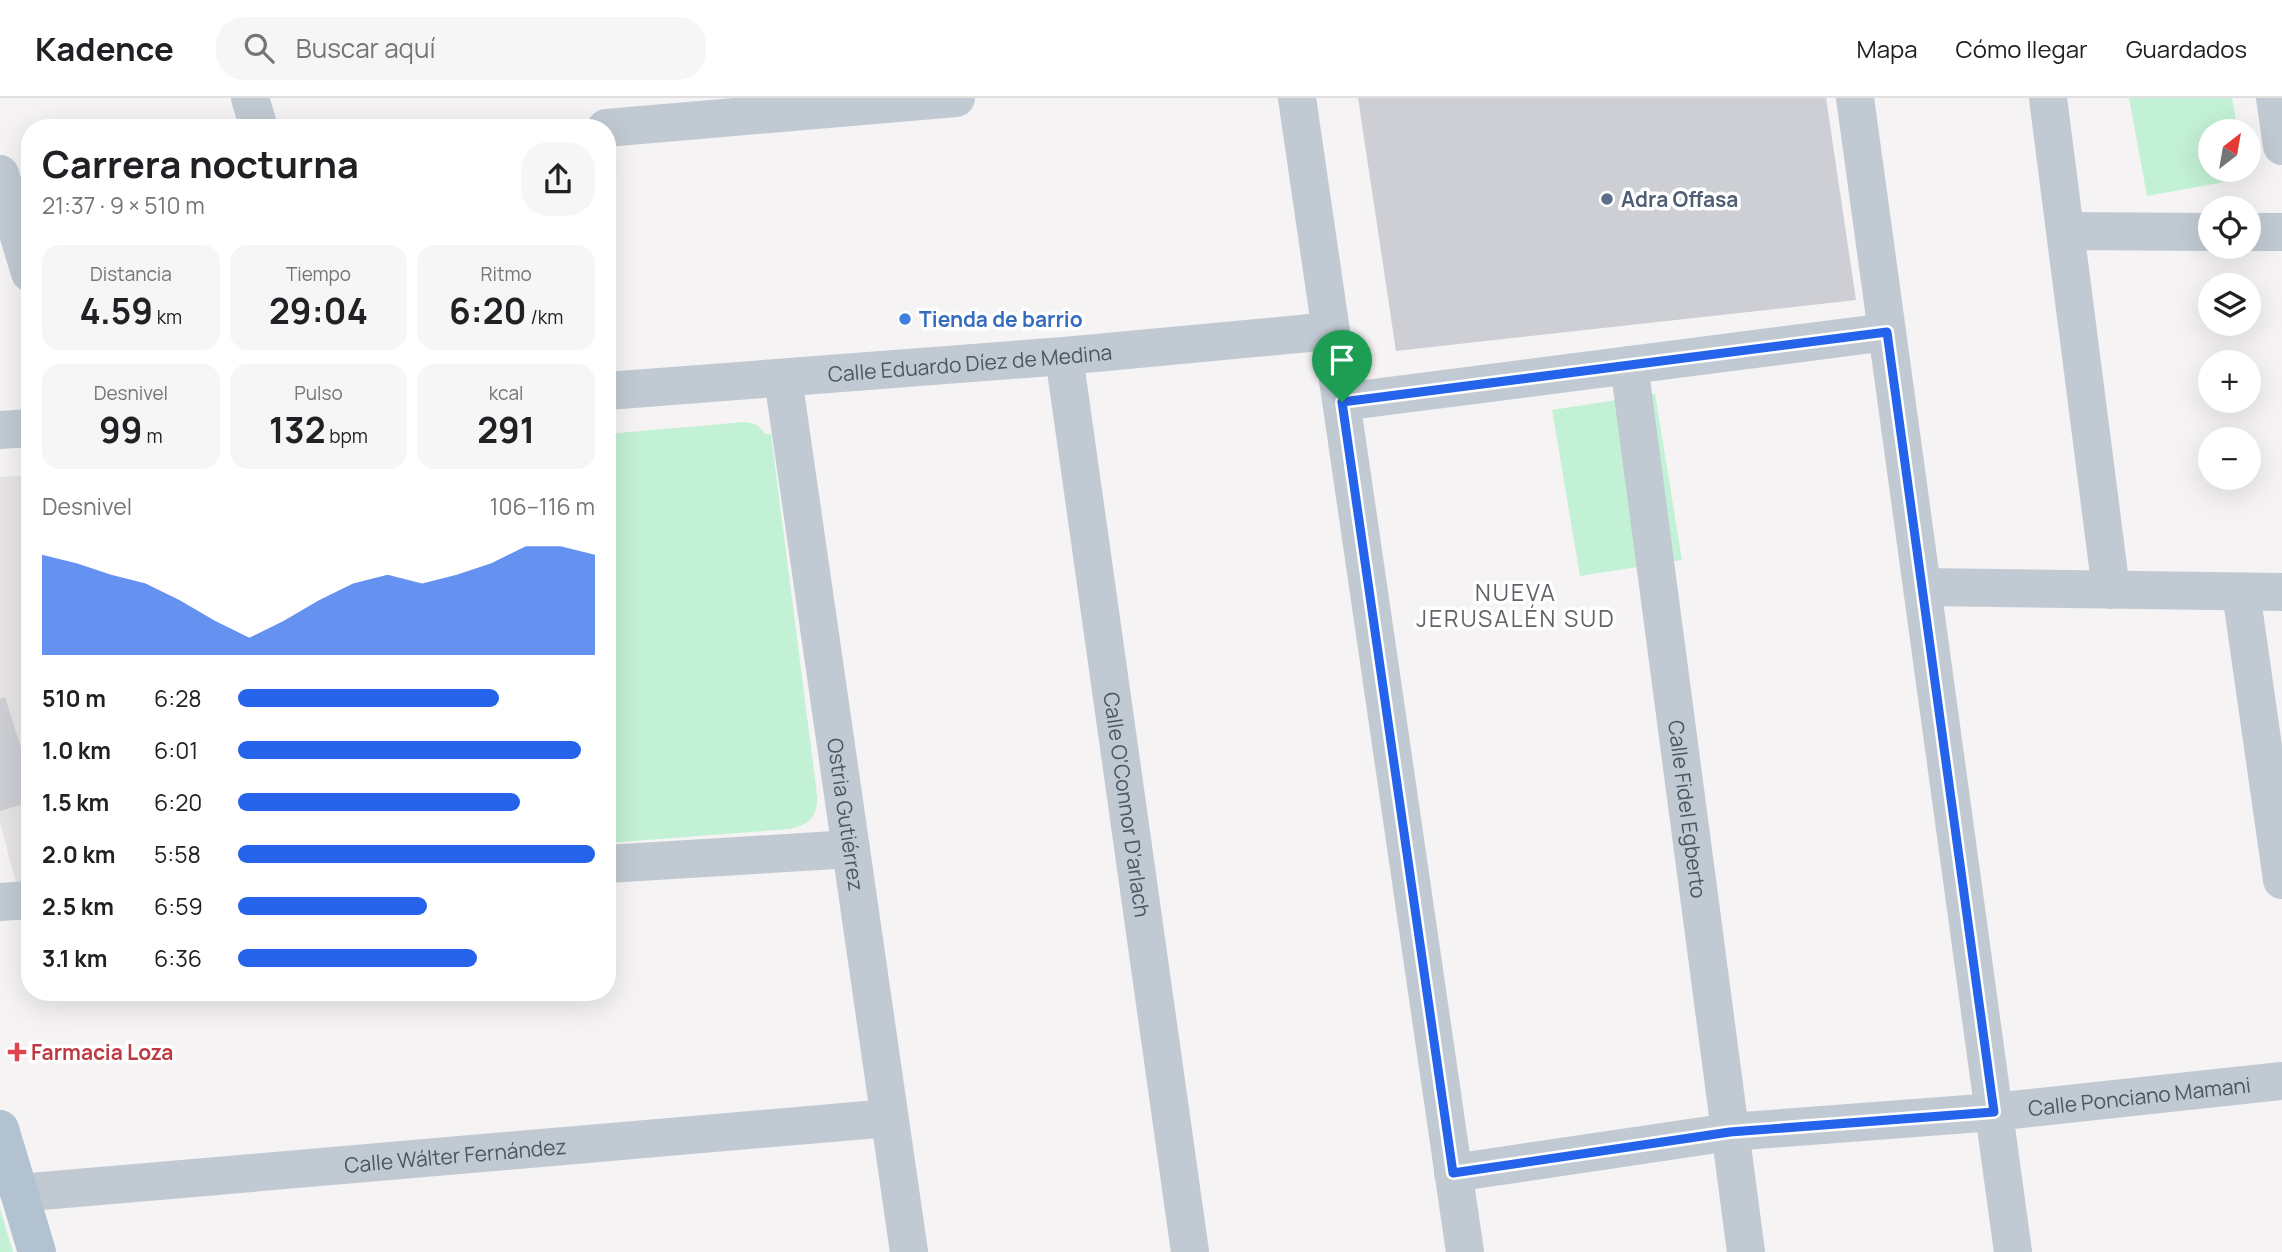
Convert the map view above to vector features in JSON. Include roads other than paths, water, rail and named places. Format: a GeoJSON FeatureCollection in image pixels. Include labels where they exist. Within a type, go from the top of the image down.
{"type":"FeatureCollection","features":[{"type":"Feature","properties":{"kind":"main road"},"geometry":{"type":"LineString","coordinates":[[0,1129],[37,1252]]}},
{"type":"Feature","properties":{"kind":"street"},"geometry":{"type":"LineString","coordinates":[[250,98],[256,119]]}},
{"type":"Feature","properties":{"kind":"street"},"geometry":{"type":"LineString","coordinates":[[616,127],[956,98]]}},
{"type":"Feature","properties":{"kind":"street"},"geometry":{"type":"LineString","coordinates":[[1297,98],[1465,1252]]}},
{"type":"Feature","properties":{"kind":"street"},"geometry":{"type":"LineString","coordinates":[[1855,98],[2013,1252]]}},
{"type":"Feature","properties":{"kind":"street"},"geometry":{"type":"LineString","coordinates":[[2048,98],[2111,590]]}},
{"type":"Feature","properties":{"kind":"street"},"geometry":{"type":"LineString","coordinates":[[2275,98],[2282,146]]}},
{"type":"Feature","properties":{"kind":"street"},"geometry":{"type":"LineString","coordinates":[[0,174],[21,243]]}},
{"type":"Feature","properties":{"kind":"street"},"geometry":{"type":"LineString","coordinates":[[2065,231],[2198,232]]}},
{"type":"Feature","properties":{"kind":"street"},"geometry":{"type":"LineString","coordinates":[[2261,232],[2282,232]]}},
{"type":"Feature","properties":{"kind":"street","name":"Calle Eduardo Díez de Medina"},"geometry":{"type":"LineString","coordinates":[[616,390],[1064,356],[1331,331]]}},
{"type":"Feature","properties":{"kind":"street"},"geometry":{"type":"LineString","coordinates":[[1342,402],[1887,332]]}},
{"type":"Feature","properties":{"kind":"street","name":"Calle O'Connor D'arlach"},"geometry":{"type":"LineString","coordinates":[[1064,356],[1190,1252]]}},
{"type":"Feature","properties":{"kind":"street","name":"Calle Fidel Egberto"},"geometry":{"type":"LineString","coordinates":[[1629,365],[1746,1252]]}},
{"type":"Feature","properties":{"kind":"street","name":"Ostria Gutiérrez"},"geometry":{"type":"LineString","coordinates":[[783,378],[909,1252]]}},
{"type":"Feature","properties":{"kind":"street"},"geometry":{"type":"LineString","coordinates":[[0,430],[21,429]]}},
{"type":"Feature","properties":{"kind":"street"},"geometry":{"type":"LineString","coordinates":[[1922,587],[2282,592]]}},
{"type":"Feature","properties":{"kind":"street"},"geometry":{"type":"LineString","coordinates":[[2241,592],[2282,880]]}},
{"type":"Feature","properties":{"kind":"street"},"geometry":{"type":"LineString","coordinates":[[616,863],[851,849]]}},
{"type":"Feature","properties":{"kind":"street"},"geometry":{"type":"LineString","coordinates":[[0,902],[21,901]]}},
{"type":"Feature","properties":{"kind":"street","name":"Calle Ponciano Mamani"},"geometry":{"type":"LineString","coordinates":[[1453,1173],[1730,1132],[1994,1112],[2282,1081]]}},
{"type":"Feature","properties":{"kind":"street","name":"Calle Wálter Fernández"},"geometry":{"type":"LineString","coordinates":[[19,1192],[889,1118]]}},
{"type":"Feature","properties":{"kind":"place","name":"Adra Offasa"},"geometry":{"type":"Point","coordinates":[1607,199]}},
{"type":"Feature","properties":{"kind":"place","name":"Tienda de barrio"},"geometry":{"type":"Point","coordinates":[905,319]}},
{"type":"Feature","properties":{"kind":"place","name":"Farmacia Loza"},"geometry":{"type":"Point","coordinates":[17,1052]}},
{"type":"Feature","properties":{"kind":"district","name":"NUEVA JERUSALÉN SUD"},"geometry":{"type":"Point","coordinates":[1516,605]}}]}
